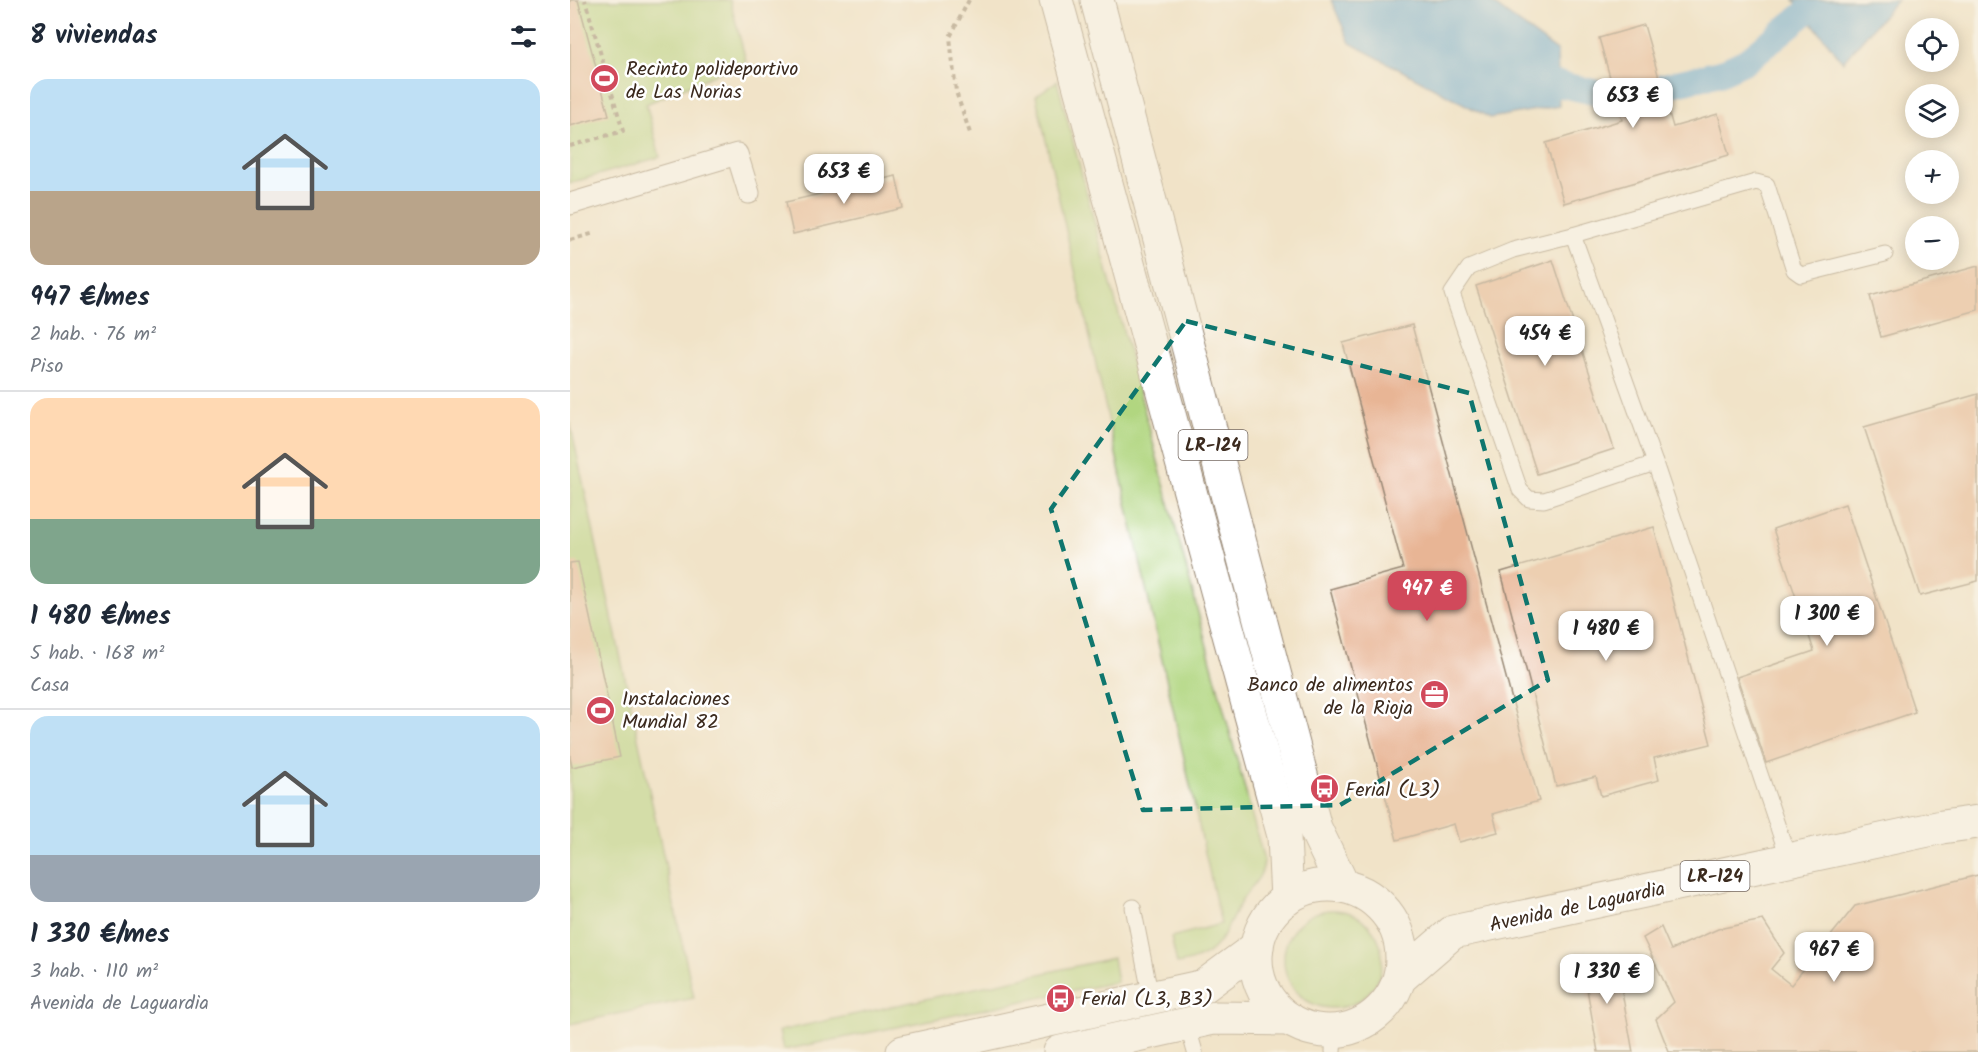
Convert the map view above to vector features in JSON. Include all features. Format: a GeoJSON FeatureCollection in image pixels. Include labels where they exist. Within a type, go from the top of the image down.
{"type":"FeatureCollection","features":[{"type":"Feature","properties":{"kind":"main road","name":"LR-124"},"geometry":{"type":"LineString","coordinates":[[1056,0],[1284,836],[1287,898]]}},
{"type":"Feature","properties":{"kind":"main road","name":"LR-124"},"geometry":{"type":"LineString","coordinates":[[1097,0],[1315,828],[1342,886]]}},
{"type":"Feature","properties":{"kind":"main road","name":"Avenida de Laguardia"},"geometry":{"type":"LineString","coordinates":[[1402,976],[1453,932],[1942,827],[1978,822]]}},
{"type":"Feature","properties":{"kind":"main road","name":"LR-124"},"geometry":{"type":"LineString","coordinates":[[1389,917],[1404,956],[1402,976],[1382,1008],[1367,1019],[1348,1028],[1333,1041],[1289,1019],[1273,1005],[1262,988],[1257,968],[1257,947],[1267,920],[1287,898],[1313,887],[1342,886],[1370,898],[1389,917],[1420,929],[1453,932]]}},
{"type":"Feature","properties":{"kind":"main road"},"geometry":{"type":"LineString","coordinates":[[903,1052],[1204,986],[1257,947]]}},
{"type":"Feature","properties":{"kind":"main road"},"geometry":{"type":"LineString","coordinates":[[1060,1052],[1191,1038],[1214,1018],[1289,1019]]}},
{"type":"Feature","properties":{"kind":"street"},"geometry":{"type":"LineString","coordinates":[[570,204],[737,154],[749,193]]}},
{"type":"Feature","properties":{"kind":"lane"},"geometry":{"type":"LineString","coordinates":[[1655,463],[1544,501],[1529,500],[1520,490],[1452,293],[1469,268],[1513,250],[1756,182],[1767,185],[1794,270],[1801,275],[1885,254]]}},
{"type":"Feature","properties":{"kind":"lane"},"geometry":{"type":"LineString","coordinates":[[1573,235],[1655,463],[1789,860]]}},
{"type":"Feature","properties":{"kind":"lane"},"geometry":{"type":"LineString","coordinates":[[1133,907],[1151,998]]}},
{"type":"Feature","properties":{"kind":"path"},"geometry":{"type":"LineString","coordinates":[[570,146],[623,131],[585,0]]}},
{"type":"Feature","properties":{"kind":"path"},"geometry":{"type":"LineString","coordinates":[[969,0],[950,37],[956,92],[970,133]]}},
{"type":"Feature","properties":{"kind":"path"},"geometry":{"type":"LineString","coordinates":[[570,240],[595,233]]}},
{"type":"Feature","properties":{"kind":"highlighted area"},"geometry":{"type":"Polygon","coordinates":[[[1186,321],[1469,393],[1548,680],[1340,805],[1143,810],[1051,509],[1186,321]]]}},
{"type":"Feature","properties":{"kind":"green space"},"geometry":{"type":"Polygon","coordinates":[[[570,0],[730,0],[746,61],[646,104],[660,157],[570,183],[570,0]]]}},
{"type":"Feature","properties":{"kind":"green space"},"geometry":{"type":"Polygon","coordinates":[[[1057,81],[1264,861],[1260,876],[1244,897],[1220,940],[1205,955],[1177,964],[1171,937],[1221,924],[1036,96],[1057,81]]]}},
{"type":"Feature","properties":{"kind":"green space","name":"Instalaciones Mundial 82"},"geometry":{"type":"Polygon","coordinates":[[[570,422],[694,998],[570,1024],[570,422]]]}},
{"type":"Feature","properties":{"kind":"green space"},"geometry":{"type":"Polygon","coordinates":[[[1333,910],[1352,914],[1368,924],[1378,940],[1382,959],[1378,978],[1368,994],[1352,1004],[1333,1008],[1314,1004],[1298,994],[1288,978],[1284,959],[1288,940],[1298,924],[1314,914],[1333,910]]]}},
{"type":"Feature","properties":{"kind":"green space"},"geometry":{"type":"Polygon","coordinates":[[[1113,958],[1117,982],[783,1050],[779,1031],[1113,958]]]}},
{"type":"Feature","properties":{"kind":"water"},"geometry":{"type":"Polygon","coordinates":[[[1331,0],[1488,0],[1557,51],[1559,106],[1490,118],[1350,43],[1331,0]]]}},
{"type":"Feature","properties":{"kind":"water"},"geometry":{"type":"Polygon","coordinates":[[[1794,0],[1897,0],[1843,62],[1794,0]]]}},
{"type":"Feature","properties":{"kind":"building"},"geometry":{"type":"Polygon","coordinates":[[[570,0],[578,0],[609,115],[570,126],[570,0]]]}},
{"type":"Feature","properties":{"kind":"building"},"geometry":{"type":"Polygon","coordinates":[[[1644,25],[1673,127],[1718,114],[1729,155],[1564,203],[1546,143],[1622,120],[1599,38],[1644,25]]]}},
{"type":"Feature","properties":{"kind":"building"},"geometry":{"type":"Polygon","coordinates":[[[896,176],[903,208],[793,234],[786,202],[896,176]]]}},
{"type":"Feature","properties":{"kind":"building"},"geometry":{"type":"Polygon","coordinates":[[[1553,260],[1614,449],[1537,474],[1476,286],[1553,260]]]}},
{"type":"Feature","properties":{"kind":"building"},"geometry":{"type":"Polygon","coordinates":[[[1978,266],[1978,310],[1881,337],[1870,296],[1978,266]]]}},
{"type":"Feature","properties":{"kind":"building","name":"Banco de alimentos de la Rioja"},"geometry":{"type":"Polygon","coordinates":[[[1412,325],[1539,801],[1493,814],[1498,832],[1459,842],[1454,824],[1397,840],[1330,589],[1403,569],[1343,343],[1412,325]]]}},
{"type":"Feature","properties":{"kind":"building"},"geometry":{"type":"Polygon","coordinates":[[[1978,394],[1978,581],[1920,596],[1864,427],[1978,394]]]}},
{"type":"Feature","properties":{"kind":"building"},"geometry":{"type":"Polygon","coordinates":[[[1845,504],[1915,712],[1766,763],[1737,677],[1814,651],[1773,529],[1845,504]]]}},
{"type":"Feature","properties":{"kind":"building"},"geometry":{"type":"Polygon","coordinates":[[[1654,527],[1711,744],[1654,758],[1659,780],[1601,796],[1596,777],[1556,786],[1501,572],[1654,527]]]}},
{"type":"Feature","properties":{"kind":"building"},"geometry":{"type":"Polygon","coordinates":[[[578,562],[620,757],[572,767],[570,758],[570,563],[578,562]]]}},
{"type":"Feature","properties":{"kind":"building"},"geometry":{"type":"Polygon","coordinates":[[[1978,875],[1978,1052],[1669,1052],[1656,1019],[1674,1002],[1643,938],[1661,927],[1671,950],[1718,929],[1763,920],[1784,953],[1771,969],[1791,985],[1855,906],[1978,875]]]}},
{"type":"Feature","properties":{"kind":"building"},"geometry":{"type":"Polygon","coordinates":[[[1615,954],[1633,1052],[1598,1052],[1582,960],[1615,954]]]}},
{"type":"Feature","properties":{"kind":"waterway"},"geometry":{"type":"LineString","coordinates":[[1558,84],[1616,97],[1720,73],[1746,61],[1805,13]]}},
{"type":"Feature","properties":{"kind":"place","name":"Recinto polideportivo de Las Norias"},"geometry":{"type":"Point","coordinates":[605,79]}},
{"type":"Feature","properties":{"kind":"place","name":"Banco de alimentos de la Rioja"},"geometry":{"type":"Point","coordinates":[1434,695]}},
{"type":"Feature","properties":{"kind":"place","name":"Instalaciones Mundial 82"},"geometry":{"type":"Point","coordinates":[601,710]}},
{"type":"Feature","properties":{"kind":"place","name":"Ferial (L3)"},"geometry":{"type":"Point","coordinates":[1324,789]}},
{"type":"Feature","properties":{"kind":"place","name":"Ferial (L3, B3)"},"geometry":{"type":"Point","coordinates":[1060,998]}}]}
